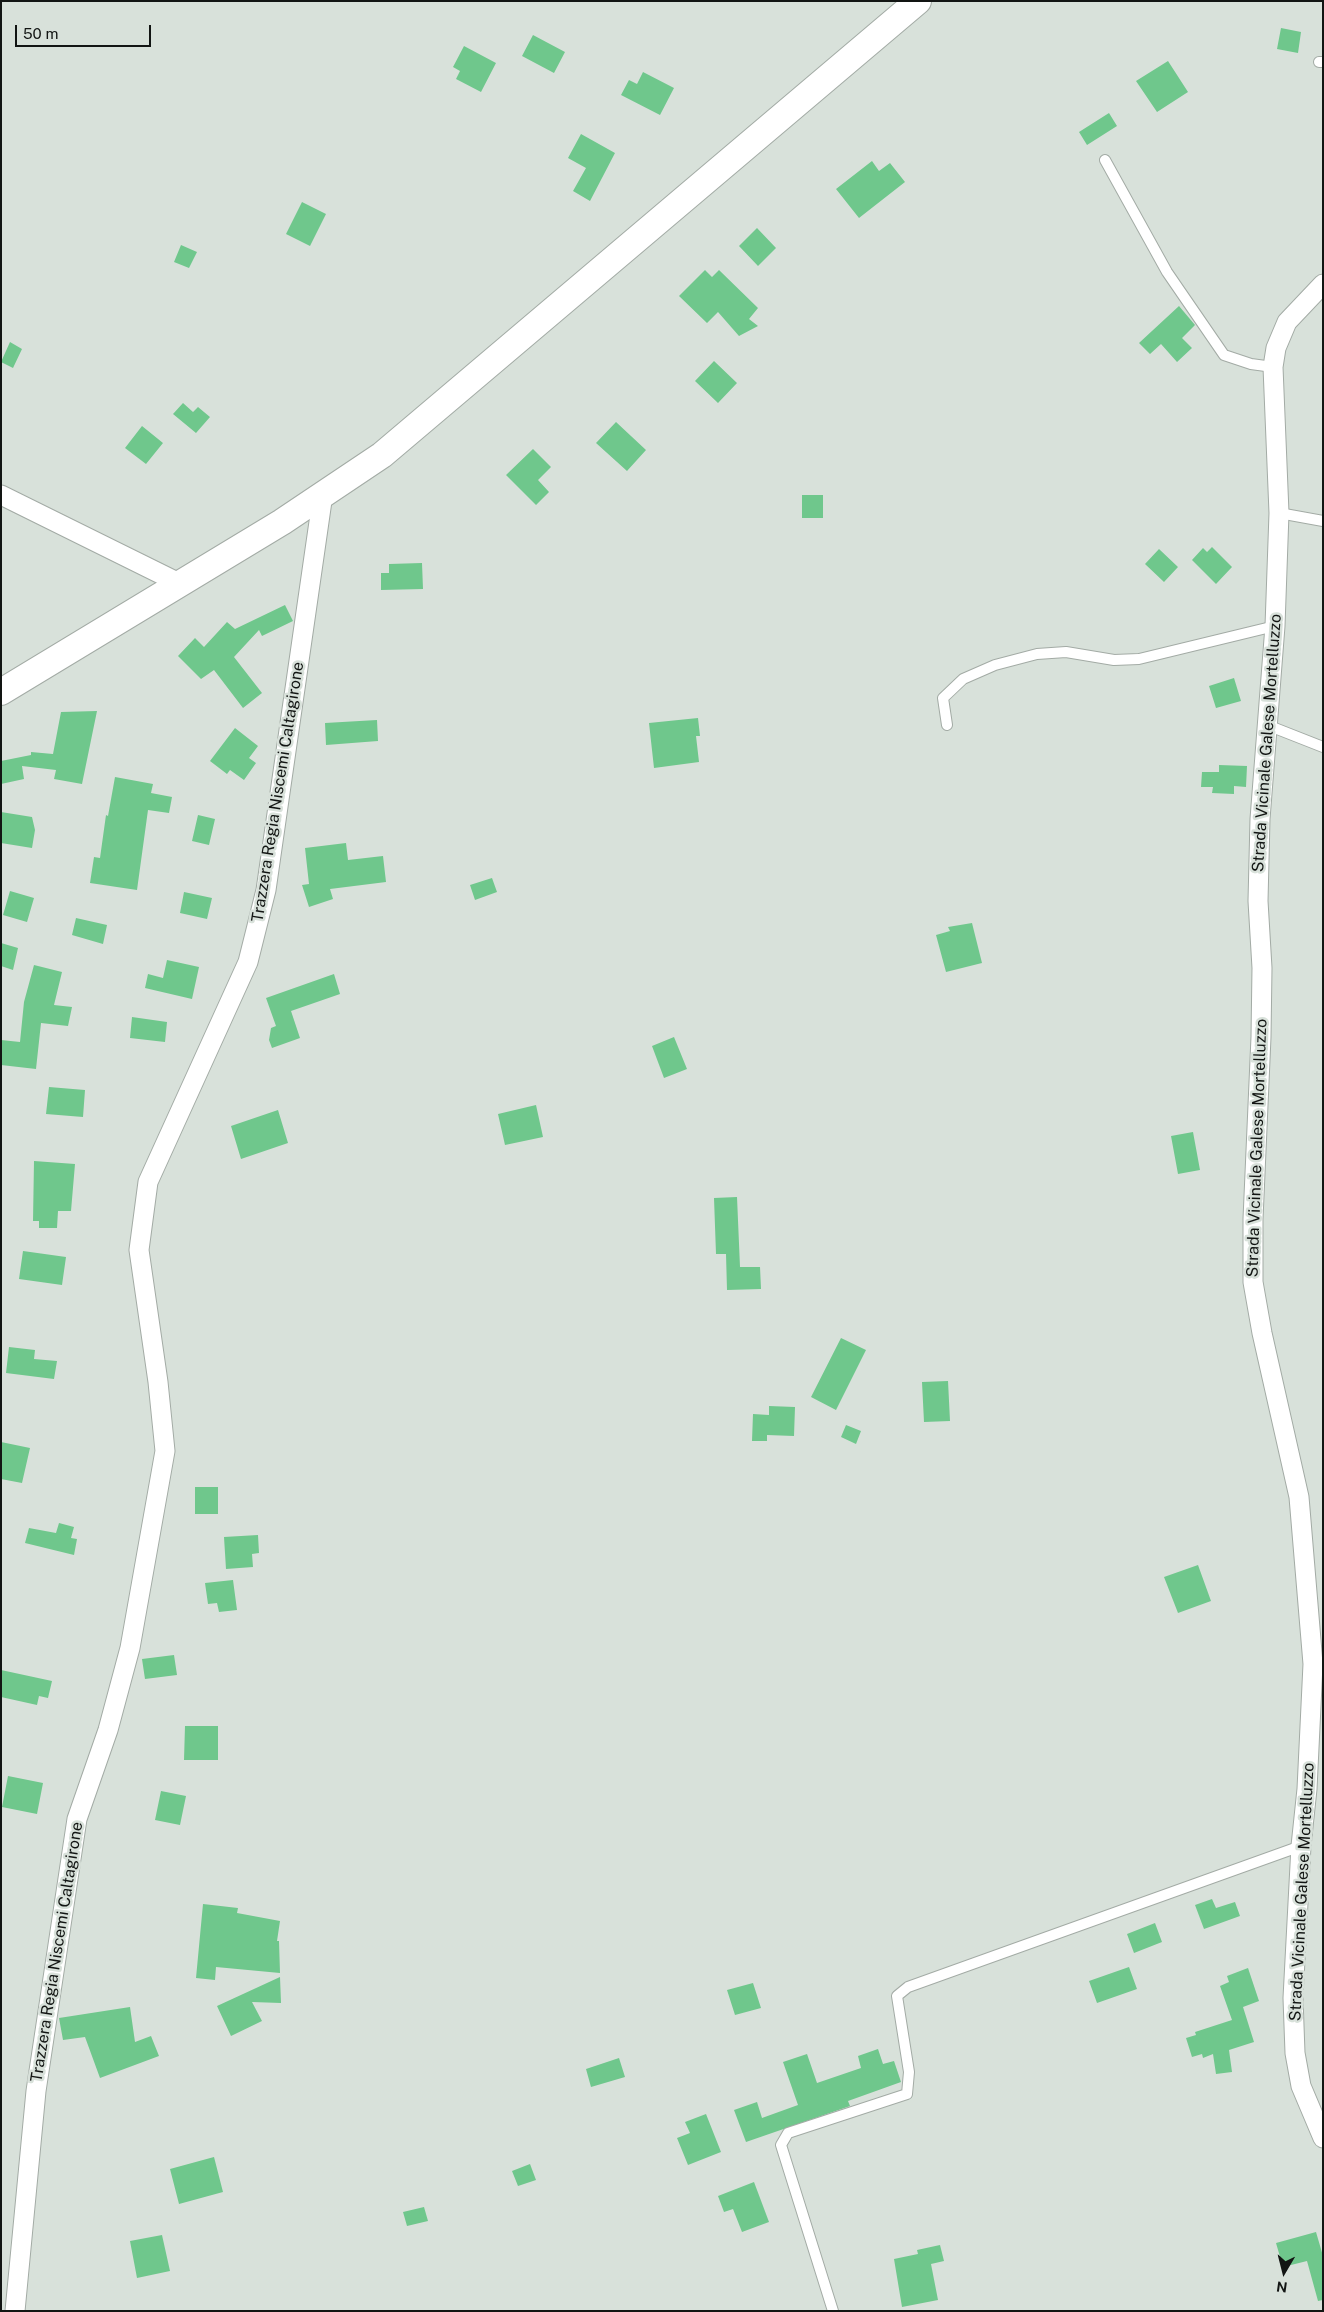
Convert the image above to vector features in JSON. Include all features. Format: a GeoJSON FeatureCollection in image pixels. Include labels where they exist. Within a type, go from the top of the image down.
{"type":"FeatureCollection","features":[{"type":"Feature","properties":{"kind":"main road"},"geometry":{"type":"LineString","coordinates":[[1,692],[282,522],[382,455],[918,1]]}},
{"type":"Feature","properties":{"kind":"street","name":"Strada Vicinale Galese Mortelluzzo"},"geometry":{"type":"LineString","coordinates":[[1323,284],[1287,322],[1276,348],[1273,367],[1279,513],[1275,626],[1260,819],[1258,901],[1262,968],[1261,1037],[1253,1219],[1253,1282],[1262,1333],[1299,1497],[1308,1590],[1313,1664],[1293,1998],[1295,2052],[1301,2086],[1323,2138]]}},
{"type":"Feature","properties":{"kind":"street","name":"Trazzera Regia Niscemi Caltagirone"},"geometry":{"type":"LineString","coordinates":[[15,2311],[36,2091],[77,1819],[108,1730],[130,1648],[165,1451],[158,1382],[139,1250],[148,1182],[248,962],[266,890],[323,494]]}},
{"type":"Feature","properties":{"kind":"street"},"geometry":{"type":"LineString","coordinates":[[1,495],[181,584]]}},
{"type":"Feature","properties":{"kind":"lane"},"geometry":{"type":"LineString","coordinates":[[1105,160],[1167,272],[1224,355],[1250,364],[1273,367]]}},
{"type":"Feature","properties":{"kind":"lane"},"geometry":{"type":"LineString","coordinates":[[1279,513],[1323,521]]}},
{"type":"Feature","properties":{"kind":"lane"},"geometry":{"type":"LineString","coordinates":[[947,725],[943,698],[963,679],[995,664],[1037,654],[1066,652],[1114,660],[1139,659],[1275,626]]}},
{"type":"Feature","properties":{"kind":"lane"},"geometry":{"type":"LineString","coordinates":[[1267,725],[1323,747]]}},
{"type":"Feature","properties":{"kind":"lane"},"geometry":{"type":"LineString","coordinates":[[834,2311],[781,2145],[788,2133],[907,2094],[909,2072],[897,1996],[908,1987],[1301,1846]]}},
{"type":"Feature","properties":{"kind":"building"},"geometry":{"type":"Polygon","coordinates":[[[1281,28],[1301,32],[1298,53],[1277,49],[1281,28]]]}},
{"type":"Feature","properties":{"kind":"building"},"geometry":{"type":"Polygon","coordinates":[[[533,35],[565,52],[554,73],[522,56],[533,35]]]}},
{"type":"Feature","properties":{"kind":"building"},"geometry":{"type":"Polygon","coordinates":[[[464,46],[496,63],[481,92],[456,79],[460,71],[453,67],[464,46]]]}},
{"type":"Feature","properties":{"kind":"building"},"geometry":{"type":"Polygon","coordinates":[[[1168,61],[1188,92],[1157,112],[1136,81],[1168,61]]]}},
{"type":"Feature","properties":{"kind":"building"},"geometry":{"type":"Polygon","coordinates":[[[643,72],[674,88],[660,115],[621,95],[629,80],[637,84],[643,72]]]}},
{"type":"Feature","properties":{"kind":"building"},"geometry":{"type":"Polygon","coordinates":[[[1109,113],[1117,126],[1087,145],[1079,132],[1109,113]]]}},
{"type":"Feature","properties":{"kind":"building"},"geometry":{"type":"Polygon","coordinates":[[[581,134],[615,153],[590,201],[573,191],[586,168],[568,158],[581,134]]]}},
{"type":"Feature","properties":{"kind":"building"},"geometry":{"type":"Polygon","coordinates":[[[872,161],[879,171],[890,163],[905,182],[859,218],[836,189],[872,161]]]}},
{"type":"Feature","properties":{"kind":"building"},"geometry":{"type":"Polygon","coordinates":[[[302,202],[326,214],[310,246],[286,234],[302,202]]]}},
{"type":"Feature","properties":{"kind":"building"},"geometry":{"type":"Polygon","coordinates":[[[757,228],[776,248],[758,266],[739,246],[757,228]]]}},
{"type":"Feature","properties":{"kind":"building"},"geometry":{"type":"Polygon","coordinates":[[[181,245],[197,252],[189,268],[174,262],[181,245]]]}},
{"type":"Feature","properties":{"kind":"building"},"geometry":{"type":"Polygon","coordinates":[[[705,270],[712,277],[719,270],[758,308],[749,319],[758,326],[739,336],[718,312],[707,323],[679,296],[705,270]]]}},
{"type":"Feature","properties":{"kind":"building"},"geometry":{"type":"Polygon","coordinates":[[[1179,306],[1195,325],[1182,338],[1192,348],[1177,362],[1161,344],[1150,354],[1139,343],[1179,306]]]}},
{"type":"Feature","properties":{"kind":"building"},"geometry":{"type":"Polygon","coordinates":[[[10,342],[22,349],[13,368],[1,362],[10,342]]]}},
{"type":"Feature","properties":{"kind":"building"},"geometry":{"type":"Polygon","coordinates":[[[714,361],[737,383],[718,403],[695,381],[714,361]]]}},
{"type":"Feature","properties":{"kind":"building"},"geometry":{"type":"Polygon","coordinates":[[[183,403],[193,412],[198,407],[210,417],[196,433],[173,414],[183,403]]]}},
{"type":"Feature","properties":{"kind":"building"},"geometry":{"type":"Polygon","coordinates":[[[616,422],[646,450],[627,471],[596,443],[616,422]]]}},
{"type":"Feature","properties":{"kind":"building"},"geometry":{"type":"Polygon","coordinates":[[[142,426],[163,443],[146,464],[125,448],[142,426]]]}},
{"type":"Feature","properties":{"kind":"building"},"geometry":{"type":"Polygon","coordinates":[[[533,449],[551,467],[538,480],[549,492],[536,505],[506,475],[533,449]]]}},
{"type":"Feature","properties":{"kind":"building"},"geometry":{"type":"Polygon","coordinates":[[[802,495],[823,495],[823,518],[802,518],[802,495]]]}},
{"type":"Feature","properties":{"kind":"building"},"geometry":{"type":"Polygon","coordinates":[[[1212,547],[1232,567],[1216,584],[1192,560],[1203,548],[1207,552],[1212,547]]]}},
{"type":"Feature","properties":{"kind":"building"},"geometry":{"type":"Polygon","coordinates":[[[1159,549],[1178,567],[1164,582],[1145,564],[1159,549]]]}},
{"type":"Feature","properties":{"kind":"building"},"geometry":{"type":"Polygon","coordinates":[[[422,563],[423,589],[381,590],[381,573],[389,573],[389,564],[422,563]]]}},
{"type":"Feature","properties":{"kind":"building"},"geometry":{"type":"Polygon","coordinates":[[[285,605],[293,621],[262,636],[259,630],[234,657],[262,693],[243,708],[214,670],[201,679],[178,656],[195,638],[204,647],[227,622],[235,629],[285,605]]]}},
{"type":"Feature","properties":{"kind":"building"},"geometry":{"type":"Polygon","coordinates":[[[1234,678],[1241,701],[1216,708],[1209,686],[1234,678]]]}},
{"type":"Feature","properties":{"kind":"building"},"geometry":{"type":"Polygon","coordinates":[[[97,711],[82,784],[54,779],[56,770],[22,766],[24,779],[1,784],[1,761],[31,755],[31,752],[53,754],[61,712],[97,711]]]}},
{"type":"Feature","properties":{"kind":"building"},"geometry":{"type":"Polygon","coordinates":[[[698,718],[700,736],[696,736],[699,762],[654,768],[649,723],[698,718]]]}},
{"type":"Feature","properties":{"kind":"building"},"geometry":{"type":"Polygon","coordinates":[[[377,720],[378,741],[326,745],[325,723],[377,720]]]}},
{"type":"Feature","properties":{"kind":"building"},"geometry":{"type":"Polygon","coordinates":[[[235,728],[258,746],[249,758],[256,763],[244,780],[230,770],[227,774],[210,761],[235,728]]]}},
{"type":"Feature","properties":{"kind":"building"},"geometry":{"type":"Polygon","coordinates":[[[1219,765],[1247,766],[1246,787],[1234,786],[1234,794],[1212,793],[1213,787],[1201,787],[1202,772],[1219,772],[1219,765]]]}},
{"type":"Feature","properties":{"kind":"building"},"geometry":{"type":"Polygon","coordinates":[[[115,777],[153,784],[151,793],[172,797],[169,813],[148,810],[137,890],[90,883],[94,857],[100,858],[106,815],[108,816],[115,777]]]}},
{"type":"Feature","properties":{"kind":"building"},"geometry":{"type":"Polygon","coordinates":[[[1,812],[32,817],[35,830],[32,848],[1,843],[1,812]]]}},
{"type":"Feature","properties":{"kind":"building"},"geometry":{"type":"Polygon","coordinates":[[[198,815],[215,819],[209,845],[192,841],[198,815]]]}},
{"type":"Feature","properties":{"kind":"building"},"geometry":{"type":"Polygon","coordinates":[[[346,843],[348,860],[383,856],[386,882],[330,889],[333,899],[309,907],[302,885],[309,884],[305,848],[346,843]]]}},
{"type":"Feature","properties":{"kind":"building"},"geometry":{"type":"Polygon","coordinates":[[[492,878],[497,892],[475,900],[470,885],[492,878]]]}},
{"type":"Feature","properties":{"kind":"building"},"geometry":{"type":"Polygon","coordinates":[[[10,891],[34,898],[27,922],[3,915],[10,891]]]}},
{"type":"Feature","properties":{"kind":"building"},"geometry":{"type":"Polygon","coordinates":[[[184,892],[212,898],[207,919],[180,913],[184,892]]]}},
{"type":"Feature","properties":{"kind":"building"},"geometry":{"type":"Polygon","coordinates":[[[76,918],[107,925],[103,944],[72,935],[76,918]]]}},
{"type":"Feature","properties":{"kind":"building"},"geometry":{"type":"Polygon","coordinates":[[[972,923],[982,963],[946,972],[936,935],[950,931],[948,927],[972,923]]]}},
{"type":"Feature","properties":{"kind":"building"},"geometry":{"type":"Polygon","coordinates":[[[1,943],[18,948],[13,970],[1,966],[1,943]]]}},
{"type":"Feature","properties":{"kind":"building"},"geometry":{"type":"Polygon","coordinates":[[[167,960],[199,967],[192,999],[145,988],[148,974],[163,978],[167,960]]]}},
{"type":"Feature","properties":{"kind":"building"},"geometry":{"type":"Polygon","coordinates":[[[34,965],[62,972],[54,1005],[72,1007],[68,1026],[41,1023],[36,1069],[1,1065],[1,1040],[20,1042],[24,1002],[34,965]]]}},
{"type":"Feature","properties":{"kind":"building"},"geometry":{"type":"Polygon","coordinates":[[[334,974],[340,994],[291,1011],[300,1038],[272,1048],[269,1040],[271,1028],[276,1026],[266,998],[334,974]]]}},
{"type":"Feature","properties":{"kind":"building"},"geometry":{"type":"Polygon","coordinates":[[[132,1017],[167,1022],[165,1042],[130,1038],[132,1017]]]}},
{"type":"Feature","properties":{"kind":"building"},"geometry":{"type":"Polygon","coordinates":[[[674,1037],[687,1069],[664,1078],[652,1046],[674,1037]]]}},
{"type":"Feature","properties":{"kind":"building"},"geometry":{"type":"Polygon","coordinates":[[[49,1087],[85,1090],[83,1117],[46,1114],[49,1087]]]}},
{"type":"Feature","properties":{"kind":"building"},"geometry":{"type":"Polygon","coordinates":[[[536,1105],[543,1137],[505,1145],[498,1114],[536,1105]]]}},
{"type":"Feature","properties":{"kind":"building"},"geometry":{"type":"Polygon","coordinates":[[[278,1110],[288,1143],[241,1159],[231,1126],[278,1110]]]}},
{"type":"Feature","properties":{"kind":"building"},"geometry":{"type":"Polygon","coordinates":[[[1193,1132],[1200,1170],[1178,1174],[1171,1136],[1193,1132]]]}},
{"type":"Feature","properties":{"kind":"building"},"geometry":{"type":"Polygon","coordinates":[[[34,1161],[75,1164],[71,1211],[58,1211],[57,1228],[39,1228],[39,1221],[33,1221],[34,1161]]]}},
{"type":"Feature","properties":{"kind":"building"},"geometry":{"type":"Polygon","coordinates":[[[737,1197],[740,1267],[760,1267],[761,1289],[727,1290],[726,1254],[716,1254],[714,1198],[737,1197]]]}},
{"type":"Feature","properties":{"kind":"building"},"geometry":{"type":"Polygon","coordinates":[[[23,1251],[66,1257],[62,1285],[19,1279],[23,1251]]]}},
{"type":"Feature","properties":{"kind":"building"},"geometry":{"type":"Polygon","coordinates":[[[841,1338],[866,1350],[836,1410],[811,1397],[841,1338]]]}},
{"type":"Feature","properties":{"kind":"building"},"geometry":{"type":"Polygon","coordinates":[[[9,1347],[35,1350],[34,1359],[57,1361],[54,1379],[6,1373],[9,1347]]]}},
{"type":"Feature","properties":{"kind":"building"},"geometry":{"type":"Polygon","coordinates":[[[948,1381],[950,1421],[924,1422],[922,1382],[948,1381]]]}},
{"type":"Feature","properties":{"kind":"building"},"geometry":{"type":"Polygon","coordinates":[[[769,1406],[795,1407],[794,1436],[767,1435],[767,1441],[752,1441],[753,1414],[769,1415],[769,1406]]]}},
{"type":"Feature","properties":{"kind":"building"},"geometry":{"type":"Polygon","coordinates":[[[846,1425],[861,1431],[856,1444],[841,1437],[846,1425]]]}},
{"type":"Feature","properties":{"kind":"building"},"geometry":{"type":"Polygon","coordinates":[[[1,1442],[30,1448],[22,1483],[1,1479],[1,1442]]]}},
{"type":"Feature","properties":{"kind":"building"},"geometry":{"type":"Polygon","coordinates":[[[195,1487],[218,1487],[218,1514],[195,1514],[195,1487]]]}},
{"type":"Feature","properties":{"kind":"building"},"geometry":{"type":"Polygon","coordinates":[[[59,1523],[74,1527],[71,1538],[77,1539],[74,1555],[25,1543],[29,1528],[56,1533],[59,1523]]]}},
{"type":"Feature","properties":{"kind":"building"},"geometry":{"type":"Polygon","coordinates":[[[258,1535],[259,1553],[252,1554],[253,1567],[226,1569],[224,1537],[258,1535]]]}},
{"type":"Feature","properties":{"kind":"building"},"geometry":{"type":"Polygon","coordinates":[[[1198,1565],[1211,1601],[1178,1613],[1164,1577],[1198,1565]]]}},
{"type":"Feature","properties":{"kind":"building"},"geometry":{"type":"Polygon","coordinates":[[[233,1580],[237,1610],[219,1612],[217,1603],[208,1604],[205,1583],[233,1580]]]}},
{"type":"Feature","properties":{"kind":"building"},"geometry":{"type":"Polygon","coordinates":[[[174,1655],[177,1675],[145,1679],[142,1659],[174,1655]]]}},
{"type":"Feature","properties":{"kind":"building"},"geometry":{"type":"Polygon","coordinates":[[[1,1670],[52,1681],[48,1698],[39,1696],[37,1705],[1,1697],[1,1670]]]}},
{"type":"Feature","properties":{"kind":"building"},"geometry":{"type":"Polygon","coordinates":[[[185,1726],[218,1726],[218,1760],[184,1760],[185,1726]]]}},
{"type":"Feature","properties":{"kind":"building"},"geometry":{"type":"Polygon","coordinates":[[[8,1776],[43,1783],[37,1814],[2,1807],[8,1776]]]}},
{"type":"Feature","properties":{"kind":"building"},"geometry":{"type":"Polygon","coordinates":[[[161,1791],[186,1796],[180,1825],[155,1820],[161,1791]]]}},
{"type":"Feature","properties":{"kind":"building"},"geometry":{"type":"Polygon","coordinates":[[[1212,1899],[1216,1908],[1235,1902],[1240,1916],[1204,1929],[1195,1905],[1212,1899]]]}},
{"type":"Feature","properties":{"kind":"building"},"geometry":{"type":"Polygon","coordinates":[[[203,1904],[238,1908],[237,1913],[280,1921],[277,1941],[279,1941],[280,1973],[216,1967],[215,1980],[196,1978],[203,1904]]]}},
{"type":"Feature","properties":{"kind":"building"},"geometry":{"type":"Polygon","coordinates":[[[1155,1923],[1162,1942],[1134,1953],[1127,1934],[1155,1923]]]}},
{"type":"Feature","properties":{"kind":"building"},"geometry":{"type":"Polygon","coordinates":[[[1129,1967],[1137,1989],[1097,2003],[1089,1981],[1129,1967]]]}},
{"type":"Feature","properties":{"kind":"building"},"geometry":{"type":"Polygon","coordinates":[[[1248,1968],[1259,2001],[1243,2007],[1254,2042],[1229,2050],[1232,2072],[1216,2074],[1213,2054],[1203,2058],[1202,2054],[1192,2057],[1186,2038],[1196,2035],[1195,2032],[1232,2020],[1220,1986],[1229,1982],[1227,1976],[1248,1968]]]}},
{"type":"Feature","properties":{"kind":"building"},"geometry":{"type":"Polygon","coordinates":[[[280,1977],[281,2003],[252,2002],[262,2021],[231,2036],[217,2006],[280,1977]]]}},
{"type":"Feature","properties":{"kind":"building"},"geometry":{"type":"Polygon","coordinates":[[[753,1983],[761,2008],[735,2015],[727,1990],[753,1983]]]}},
{"type":"Feature","properties":{"kind":"building"},"geometry":{"type":"Polygon","coordinates":[[[130,2007],[135,2042],[151,2036],[159,2056],[100,2078],[85,2037],[63,2040],[59,2018],[130,2007]]]}},
{"type":"Feature","properties":{"kind":"building"},"geometry":{"type":"Polygon","coordinates":[[[878,2049],[883,2064],[894,2061],[901,2082],[848,2101],[850,2106],[746,2142],[734,2110],[757,2102],[762,2118],[798,2105],[783,2062],[807,2054],[817,2083],[861,2068],[858,2056],[878,2049]]]}},
{"type":"Feature","properties":{"kind":"building"},"geometry":{"type":"Polygon","coordinates":[[[619,2058],[625,2077],[591,2087],[586,2069],[619,2058]]]}},
{"type":"Feature","properties":{"kind":"building"},"geometry":{"type":"Polygon","coordinates":[[[706,2114],[721,2152],[688,2165],[677,2138],[690,2133],[685,2122],[706,2114]]]}},
{"type":"Feature","properties":{"kind":"building"},"geometry":{"type":"Polygon","coordinates":[[[214,2157],[223,2192],[179,2204],[170,2169],[214,2157]]]}},
{"type":"Feature","properties":{"kind":"building"},"geometry":{"type":"Polygon","coordinates":[[[530,2164],[536,2180],[518,2186],[512,2171],[530,2164]]]}},
{"type":"Feature","properties":{"kind":"building"},"geometry":{"type":"Polygon","coordinates":[[[754,2182],[769,2222],[742,2232],[733,2209],[724,2212],[718,2196],[754,2182]]]}},
{"type":"Feature","properties":{"kind":"building"},"geometry":{"type":"Polygon","coordinates":[[[424,2207],[428,2221],[407,2226],[403,2212],[424,2207]]]}},
{"type":"Feature","properties":{"kind":"building"},"geometry":{"type":"Polygon","coordinates":[[[1316,2232],[1323,2256],[1323,2300],[1318,2301],[1307,2261],[1283,2267],[1276,2243],[1316,2232]]]}},
{"type":"Feature","properties":{"kind":"building"},"geometry":{"type":"Polygon","coordinates":[[[162,2235],[170,2271],[137,2278],[130,2241],[162,2235]]]}},
{"type":"Feature","properties":{"kind":"building"},"geometry":{"type":"Polygon","coordinates":[[[940,2245],[944,2261],[931,2264],[938,2300],[902,2307],[894,2259],[918,2254],[917,2250],[940,2245]]]}}]}
